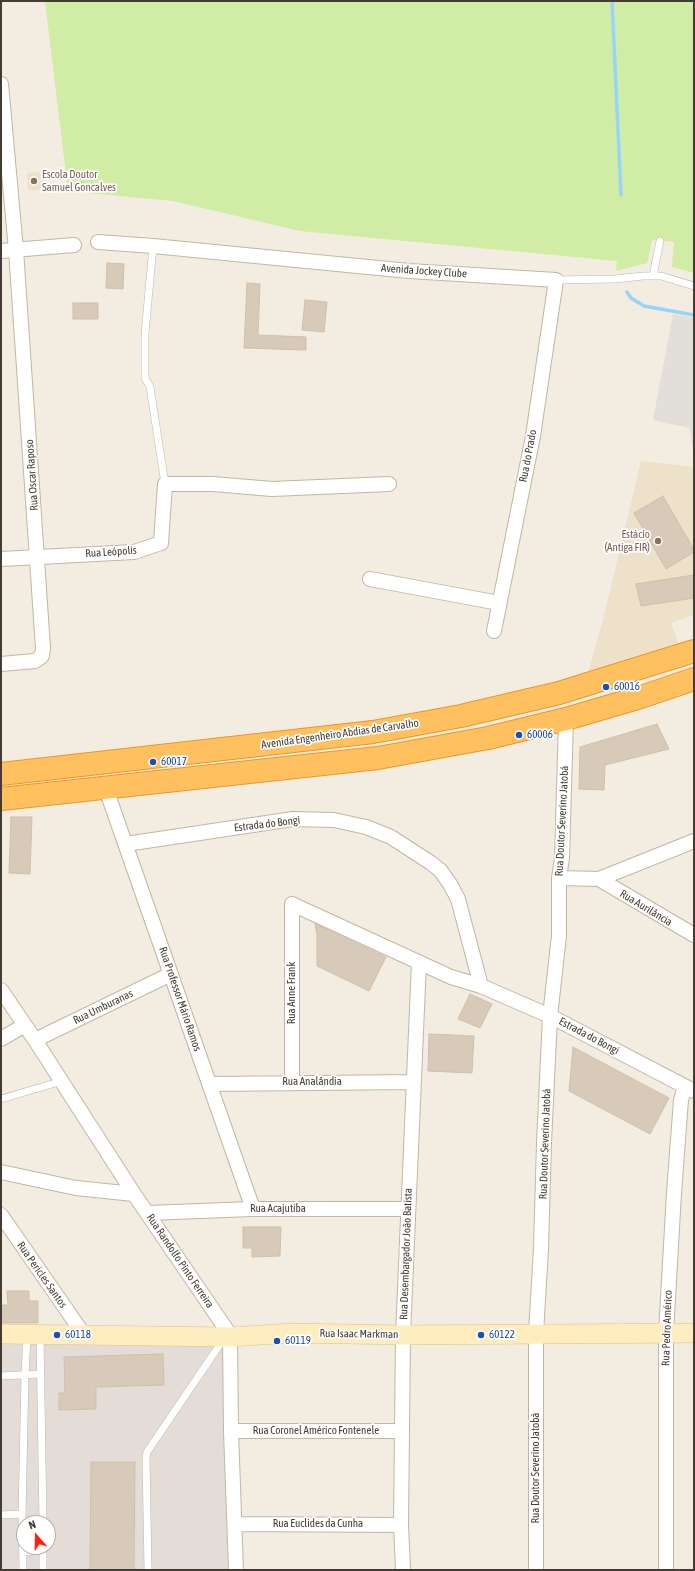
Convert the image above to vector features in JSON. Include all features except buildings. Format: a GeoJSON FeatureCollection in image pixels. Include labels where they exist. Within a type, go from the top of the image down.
{"type":"FeatureCollection","features":[{"type":"Feature","properties":{"kind":"highway","name":"Avenida Engenheiro Abdias de Carvalho"},"geometry":{"type":"LineString","coordinates":[[1,774],[381,730],[461,716],[559,693],[694,651]]}},
{"type":"Feature","properties":{"kind":"highway"},"geometry":{"type":"LineString","coordinates":[[1,799],[378,758],[488,738],[641,697],[694,679]]}},
{"type":"Feature","properties":{"kind":"street","name":"Rua Oscar Raposo"},"geometry":{"type":"LineString","coordinates":[[1,86],[16,250],[42,626],[42,656],[35,661],[1,664]]}},
{"type":"Feature","properties":{"kind":"street","name":"Avenida Jockey Clube"},"geometry":{"type":"LineString","coordinates":[[98,242],[409,271],[556,280]]}},
{"type":"Feature","properties":{"kind":"street"},"geometry":{"type":"LineString","coordinates":[[1,251],[74,245]]}},
{"type":"Feature","properties":{"kind":"street","name":"Rua do Prado"},"geometry":{"type":"LineString","coordinates":[[494,631],[532,436],[556,280]]}},
{"type":"Feature","properties":{"kind":"street"},"geometry":{"type":"LineString","coordinates":[[165,484],[212,484],[272,489],[389,484]]}},
{"type":"Feature","properties":{"kind":"street","name":"Rua Leópolis"},"geometry":{"type":"LineString","coordinates":[[1,558],[38,558],[134,552],[161,543],[165,484]]}},
{"type":"Feature","properties":{"kind":"street"},"geometry":{"type":"LineString","coordinates":[[370,580],[499,603]]}},
{"type":"Feature","properties":{"kind":"street","name":"Rua Doutor Severino Jatobá"},"geometry":{"type":"LineString","coordinates":[[536,1570],[536,1333],[541,1249],[550,1016],[559,936],[559,878],[562,858],[566,718]]}},
{"type":"Feature","properties":{"kind":"street","name":"Rua Professor Mário Ramos"},"geometry":{"type":"LineString","coordinates":[[106,788],[254,1209]]}},
{"type":"Feature","properties":{"kind":"street","name":"Estrada do Bongi"},"geometry":{"type":"LineString","coordinates":[[126,844],[293,819],[334,820],[366,827],[391,837],[440,870],[450,884],[458,899],[481,986]]}},
{"type":"Feature","properties":{"kind":"street"},"geometry":{"type":"LineString","coordinates":[[559,878],[599,879],[694,841]]}},
{"type":"Feature","properties":{"kind":"street","name":"Rua Aurilância"},"geometry":{"type":"LineString","coordinates":[[599,879],[694,935]]}},
{"type":"Feature","properties":{"kind":"street","name":"Estrada do Bongi"},"geometry":{"type":"LineString","coordinates":[[292,904],[451,977],[481,986],[550,1016],[689,1089]]}},
{"type":"Feature","properties":{"kind":"street","name":"Rua Anne Frank"},"geometry":{"type":"LineString","coordinates":[[292,904],[292,1082]]}},
{"type":"Feature","properties":{"kind":"street","name":"Rua Desembargador João Batista"},"geometry":{"type":"LineString","coordinates":[[403,1570],[401,1525],[403,1335],[419,962]]}},
{"type":"Feature","properties":{"kind":"street","name":"Rua Umburanas"},"geometry":{"type":"LineString","coordinates":[[35,1040],[171,974]]}},
{"type":"Feature","properties":{"kind":"street","name":"Rua Randolfo Pinto Ferreira"},"geometry":{"type":"LineString","coordinates":[[1,990],[134,1194],[148,1213],[227,1337]]}},
{"type":"Feature","properties":{"kind":"street"},"geometry":{"type":"LineString","coordinates":[[1,1040],[25,1025]]}},
{"type":"Feature","properties":{"kind":"street","name":"Rua Analândia"},"geometry":{"type":"LineString","coordinates":[[210,1084],[414,1082]]}},
{"type":"Feature","properties":{"kind":"street","name":"Rua Pedro Américo"},"geometry":{"type":"LineString","coordinates":[[666,1570],[666,1333],[681,1100],[689,1089]]}},
{"type":"Feature","properties":{"kind":"street"},"geometry":{"type":"LineString","coordinates":[[1,1172],[76,1188],[134,1194]]}},
{"type":"Feature","properties":{"kind":"street","name":"Rua Acajutiba"},"geometry":{"type":"LineString","coordinates":[[148,1213],[254,1209],[408,1209]]}},
{"type":"Feature","properties":{"kind":"street","name":"Rua Pericles Santos"},"geometry":{"type":"LineString","coordinates":[[1,1215],[84,1335]]}},
{"type":"Feature","properties":{"kind":"street","name":"Rua Isaac Markman"},"geometry":{"type":"LineString","coordinates":[[1,1334],[227,1337],[292,1333],[403,1335],[694,1333]]}},
{"type":"Feature","properties":{"kind":"street"},"geometry":{"type":"LineString","coordinates":[[227,1337],[236,1570]]}},
{"type":"Feature","properties":{"kind":"street","name":"Rua Coronel Américo Fontenele"},"geometry":{"type":"LineString","coordinates":[[231,1431],[402,1431]]}},
{"type":"Feature","properties":{"kind":"street","name":"Rua Euclides da Cunha"},"geometry":{"type":"LineString","coordinates":[[235,1524],[401,1525]]}},
{"type":"Feature","properties":{"kind":"lane"},"geometry":{"type":"LineString","coordinates":[[653,276],[660,241]]}},
{"type":"Feature","properties":{"kind":"lane"},"geometry":{"type":"LineString","coordinates":[[152,246],[145,334],[145,378],[150,387],[165,484]]}},
{"type":"Feature","properties":{"kind":"lane","name":"Avenida Jockey Clube"},"geometry":{"type":"LineString","coordinates":[[556,280],[615,279],[643,276],[662,276],[694,286]]}},
{"type":"Feature","properties":{"kind":"lane"},"geometry":{"type":"LineString","coordinates":[[1,1099],[62,1082]]}},
{"type":"Feature","properties":{"kind":"lane"},"geometry":{"type":"LineString","coordinates":[[34,1334],[40,1374],[43,1515]]}},
{"type":"Feature","properties":{"kind":"lane"},"geometry":{"type":"LineString","coordinates":[[1,1515],[22,1514],[25,1375],[34,1334]]}},
{"type":"Feature","properties":{"kind":"lane"},"geometry":{"type":"LineString","coordinates":[[148,1570],[147,1452],[227,1337]]}},
{"type":"Feature","properties":{"kind":"lane"},"geometry":{"type":"LineString","coordinates":[[1,1376],[40,1374]]}},
{"type":"Feature","properties":{"kind":"lane"},"geometry":{"type":"LineString","coordinates":[[23,1555],[23,1570]]}},
{"type":"Feature","properties":{"kind":"lane"},"geometry":{"type":"LineString","coordinates":[[43,1555],[43,1570]]}},
{"type":"Feature","properties":{"kind":"shaded area","name":"Escola Doutor Samuel Goncalves"},"geometry":{"type":"Polygon","coordinates":[[[40,172],[41,190],[28,190],[27,173],[40,172]]]}},
{"type":"Feature","properties":{"kind":"shaded area"},"geometry":{"type":"Polygon","coordinates":[[[673,314],[694,318],[694,456],[689,428],[653,420],[673,314]]]}},
{"type":"Feature","properties":{"kind":"shaded area","name":"Estácio (Antiga FIR)"},"geometry":{"type":"Polygon","coordinates":[[[641,461],[694,467],[694,615],[671,623],[681,650],[586,680],[604,616],[641,461]]]}},
{"type":"Feature","properties":{"kind":"shaded area"},"geometry":{"type":"Polygon","coordinates":[[[1,1335],[233,1337],[237,1570],[1,1570],[1,1335]]]}},
{"type":"Feature","properties":{"kind":"green space"},"geometry":{"type":"Polygon","coordinates":[[[45,1],[694,1],[694,273],[672,267],[674,242],[652,240],[647,263],[616,271],[617,261],[300,231],[173,201],[68,191],[45,1]]]}},
{"type":"Feature","properties":{"kind":"waterway"},"geometry":{"type":"LineString","coordinates":[[612,1],[621,195]]}},
{"type":"Feature","properties":{"kind":"waterway"},"geometry":{"type":"LineString","coordinates":[[627,292],[631,298],[644,306],[694,315]]}},
{"type":"Feature","properties":{"kind":"place","name":"Escola Doutor Samuel Goncalves"},"geometry":{"type":"Point","coordinates":[34,181]}},
{"type":"Feature","properties":{"kind":"place","name":"Estácio (Antiga FIR)"},"geometry":{"type":"Point","coordinates":[658,541]}},
{"type":"Feature","properties":{"kind":"place","name":"60016"},"geometry":{"type":"Point","coordinates":[606,687]}},
{"type":"Feature","properties":{"kind":"place","name":"60006"},"geometry":{"type":"Point","coordinates":[519,735]}},
{"type":"Feature","properties":{"kind":"place","name":"60017"},"geometry":{"type":"Point","coordinates":[153,762]}},
{"type":"Feature","properties":{"kind":"place","name":"60118"},"geometry":{"type":"Point","coordinates":[57,1335]}},
{"type":"Feature","properties":{"kind":"place","name":"60122"},"geometry":{"type":"Point","coordinates":[481,1335]}},
{"type":"Feature","properties":{"kind":"place","name":"60119"},"geometry":{"type":"Point","coordinates":[277,1341]}}]}
